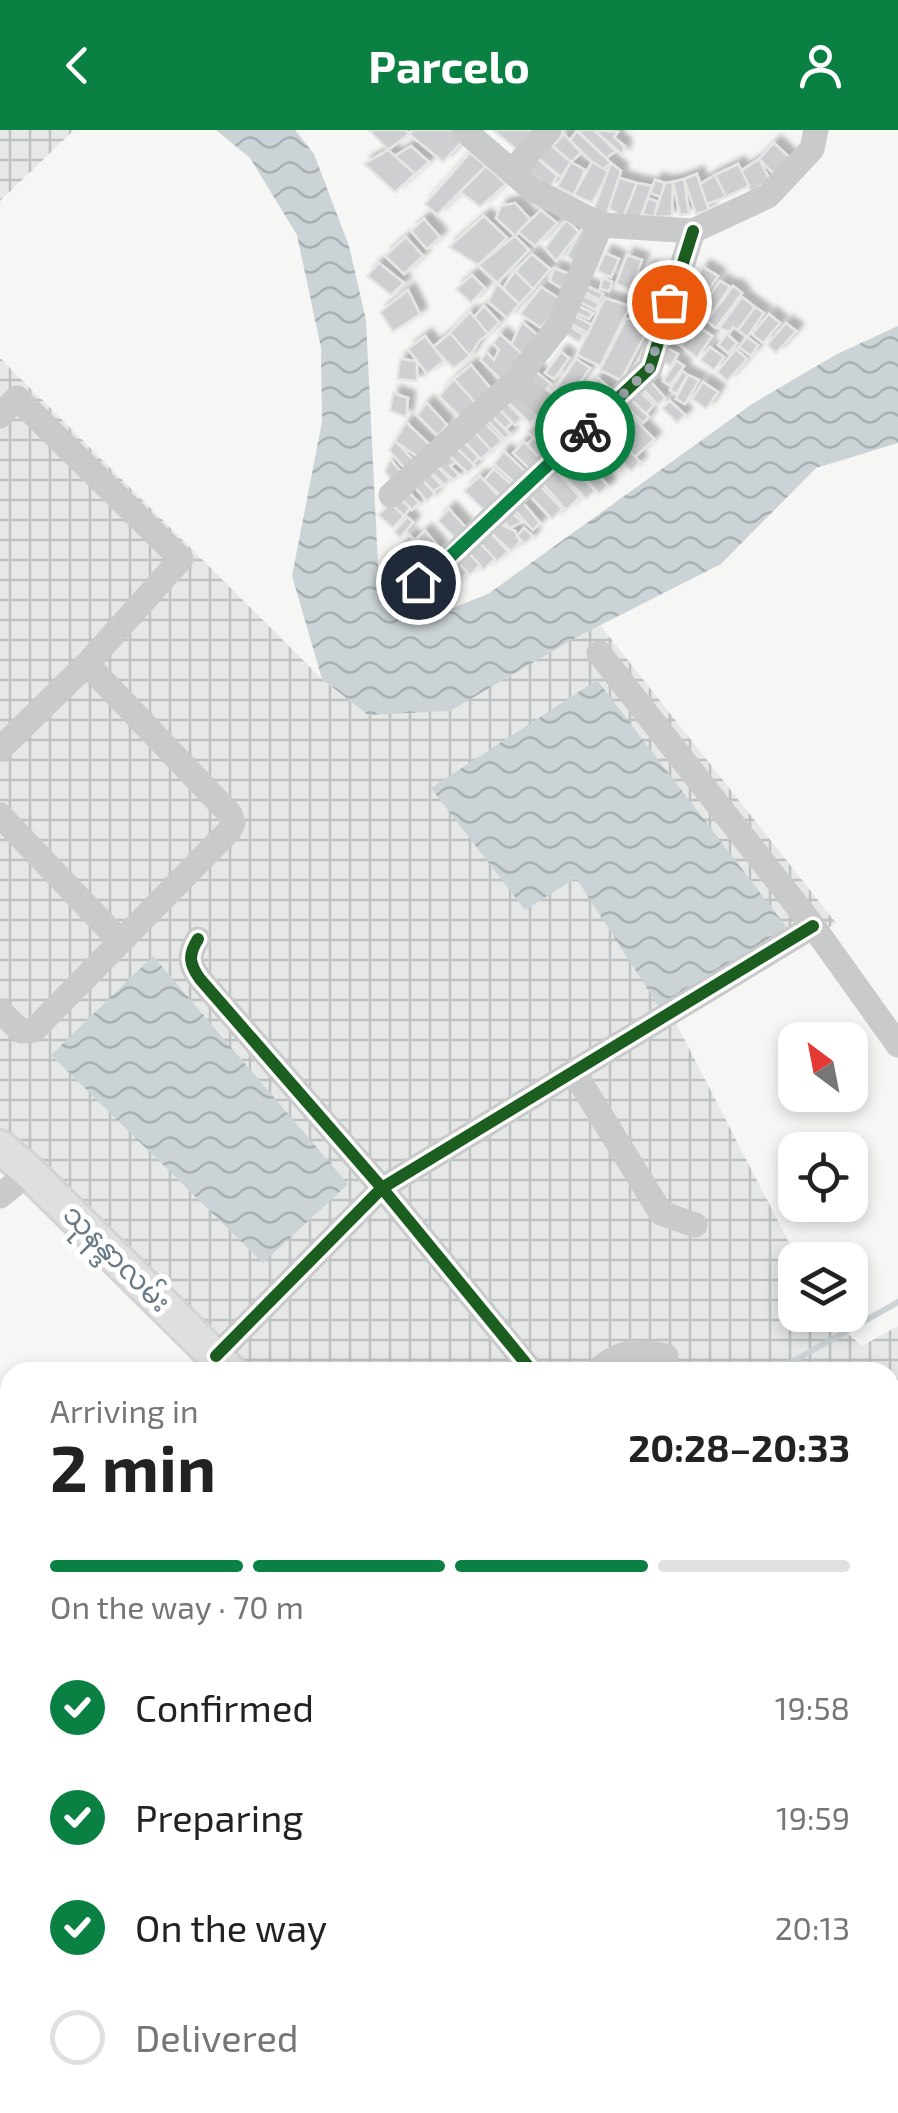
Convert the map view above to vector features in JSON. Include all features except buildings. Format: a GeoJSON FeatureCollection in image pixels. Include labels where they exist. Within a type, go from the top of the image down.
{"type":"FeatureCollection","features":[{"type":"Feature","properties":{"kind":"main road","name":"သုနန္ဒာလမ်း"},"geometry":{"type":"LineString","coordinates":[[0,1147],[221,1362]]}},
{"type":"Feature","properties":{"kind":"street"},"geometry":{"type":"LineString","coordinates":[[512,171],[550,130]]}},
{"type":"Feature","properties":{"kind":"street"},"geometry":{"type":"LineString","coordinates":[[471,132],[532,189],[601,225],[693,231],[768,196],[812,148],[816,130]]}},
{"type":"Feature","properties":{"kind":"street"},"geometry":{"type":"LineString","coordinates":[[391,495],[514,382],[559,325],[601,225]]}},
{"type":"Feature","properties":{"kind":"street"},"geometry":{"type":"LineString","coordinates":[[418,582],[650,368],[693,231]]}},
{"type":"Feature","properties":{"kind":"street"},"geometry":{"type":"LineString","coordinates":[[514,382],[582,434]]}},
{"type":"Feature","properties":{"kind":"street"},"geometry":{"type":"LineString","coordinates":[[0,416],[18,398],[180,560],[87,664],[0,749]]}},
{"type":"Feature","properties":{"kind":"street"},"geometry":{"type":"LineString","coordinates":[[599,654],[813,926],[898,1044]]}},
{"type":"Feature","properties":{"kind":"street"},"geometry":{"type":"LineString","coordinates":[[0,1010],[21,1031],[34,1030],[229,832],[233,823],[230,814],[87,664]]}},
{"type":"Feature","properties":{"kind":"street"},"geometry":{"type":"LineString","coordinates":[[0,815],[119,940]]}},
{"type":"Feature","properties":{"kind":"street"},"geometry":{"type":"LineString","coordinates":[[225,1362],[382,1188],[813,926]]}},
{"type":"Feature","properties":{"kind":"street"},"geometry":{"type":"LineString","coordinates":[[198,939],[190,952],[190,966],[200,979],[382,1188],[524,1362]]}},
{"type":"Feature","properties":{"kind":"street"},"geometry":{"type":"LineString","coordinates":[[574,1072],[661,1213],[695,1225]]}},
{"type":"Feature","properties":{"kind":"street"},"geometry":{"type":"LineString","coordinates":[[0,1196],[29,1172]]}},
{"type":"Feature","properties":{"kind":"street"},"geometry":{"type":"LineString","coordinates":[[607,1362],[637,1350],[666,1356]]}},
{"type":"Feature","properties":{"kind":"shaded area"},"geometry":{"type":"Polygon","coordinates":[[[0,130],[74,130],[0,201],[0,130]]]}},
{"type":"Feature","properties":{"kind":"shaded area"},"geometry":{"type":"Polygon","coordinates":[[[0,358],[322,679],[368,715],[575,638],[600,625],[836,923],[676,1023],[789,1242],[778,1242],[778,1332],[846,1332],[862,1346],[898,1326],[898,1362],[247,1362],[0,1132],[0,358]]]}},
{"type":"Feature","properties":{"kind":"water"},"geometry":{"type":"Polygon","coordinates":[[[216,130],[295,130],[314,154],[349,246],[366,320],[379,586],[412,624],[488,594],[752,404],[837,354],[898,326],[898,443],[816,468],[721,564],[575,638],[450,711],[368,715],[322,679],[292,576],[322,422],[321,348],[297,235],[250,158],[216,130]]]}},
{"type":"Feature","properties":{"kind":"water"},"geometry":{"type":"Polygon","coordinates":[[[597,680],[788,929],[659,1007],[576,878],[525,910],[431,788],[597,680]]]}},
{"type":"Feature","properties":{"kind":"water"},"geometry":{"type":"Polygon","coordinates":[[[153,956],[348,1184],[263,1263],[51,1055],[153,956]]]}},
{"type":"Feature","properties":{"kind":"waterway"},"geometry":{"type":"LineString","coordinates":[[792,1362],[898,1302]]}},
{"type":"Feature","properties":{"kind":"cycle path"},"geometry":{"type":"LineString","coordinates":[[418,582],[442,565],[650,368],[693,231]]}},
{"type":"Feature","properties":{"kind":"cycle path"},"geometry":{"type":"LineString","coordinates":[[216,1356],[382,1188],[813,926]]}},
{"type":"Feature","properties":{"kind":"cycle path"},"geometry":{"type":"LineString","coordinates":[[198,939],[191,959],[200,979],[382,1188],[525,1362]]}},
{"type":"Feature","properties":{"kind":"way so far"},"geometry":{"type":"LineString","coordinates":[[585,431],[650,368],[669,302]]}},
{"type":"Feature","properties":{"kind":"route"},"geometry":{"type":"LineString","coordinates":[[418,582],[585,431]]}}]}
